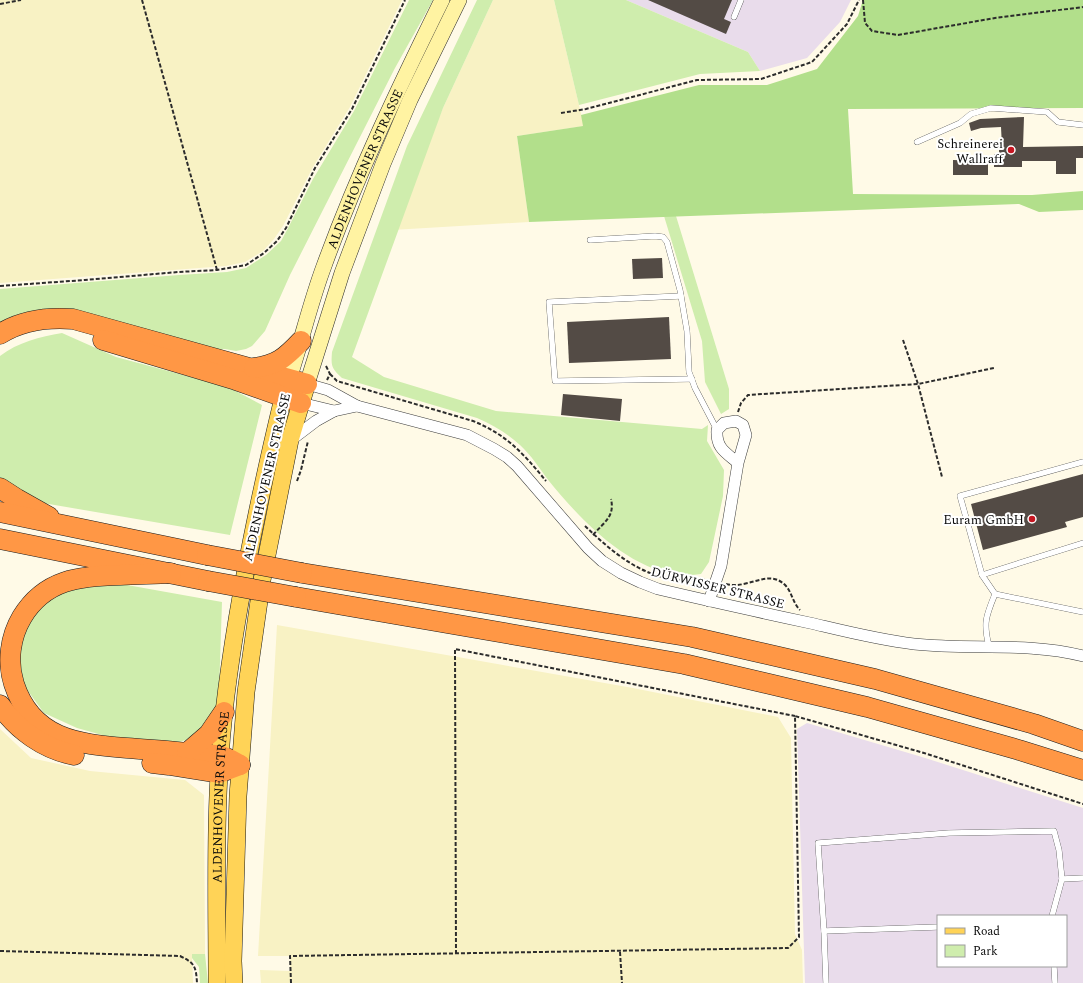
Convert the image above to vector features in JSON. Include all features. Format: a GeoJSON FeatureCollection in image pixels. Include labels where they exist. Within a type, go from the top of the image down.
{"type":"FeatureCollection","features":[{"type":"Feature","properties":{"kind":"highway"},"geometry":{"type":"LineString","coordinates":[[0,334],[13,327],[32,321],[53,318],[73,319],[252,368],[300,391]]}},
{"type":"Feature","properties":{"kind":"highway"},"geometry":{"type":"LineString","coordinates":[[0,349],[20,337],[47,330],[75,333],[236,380],[300,391]]}},
{"type":"Feature","properties":{"kind":"highway"},"geometry":{"type":"LineString","coordinates":[[252,368],[264,367],[276,363],[283,359],[301,342]]}},
{"type":"Feature","properties":{"kind":"highway"},"geometry":{"type":"LineString","coordinates":[[0,488],[17,499],[69,527]]}},
{"type":"Feature","properties":{"kind":"highway"},"geometry":{"type":"LineString","coordinates":[[0,512],[302,573],[692,637],[876,679],[1034,724],[1083,741]]}},
{"type":"Feature","properties":{"kind":"highway"},"geometry":{"type":"LineString","coordinates":[[0,539],[208,581],[684,664],[867,707],[1020,750],[1083,770]]}},
{"type":"Feature","properties":{"kind":"highway"},"geometry":{"type":"LineString","coordinates":[[171,574],[92,576],[73,578],[56,585],[36,599],[26,610],[18,624],[12,644],[11,667],[17,692],[25,707],[38,722],[52,732],[73,741],[85,744],[187,753],[220,764]]}},
{"type":"Feature","properties":{"kind":"highway"},"geometry":{"type":"LineString","coordinates":[[0,704],[10,717],[30,735],[62,752],[91,758],[169,765],[240,765]]}},
{"type":"Feature","properties":{"kind":"highway"},"geometry":{"type":"LineString","coordinates":[[187,753],[209,734],[224,712]]}},
{"type":"Feature","properties":{"kind":"main road","name":"ALDENHOVENER STRASSE"},"geometry":{"type":"LineString","coordinates":[[234,983],[238,796],[246,692],[262,580],[300,391],[301,342],[323,268],[354,188],[396,94],[442,0]]}},
{"type":"Feature","properties":{"kind":"main road","name":"ALDENHOVENER STRASSE"},"geometry":{"type":"LineString","coordinates":[[217,983],[218,826],[220,764],[224,712],[240,598],[262,486],[300,391],[378,178],[410,100],[459,0]]}},
{"type":"Feature","properties":{"kind":"street","name":"DÜRWISSER STRASSE"},"geometry":{"type":"LineString","coordinates":[[300,391],[467,435],[494,448],[517,466],[583,544],[602,561],[621,573],[658,589],[866,636],[913,644],[956,647],[989,646],[1037,648],[1083,656]]}},
{"type":"Feature","properties":{"kind":"street","name":"DÜRWISSER STRASSE"},"geometry":{"type":"LineString","coordinates":[[300,391],[334,411]]}},
{"type":"Feature","properties":{"kind":"street","name":"DÜRWISSER STRASSE"},"geometry":{"type":"LineString","coordinates":[[290,440],[316,420],[334,411],[357,406]]}},
{"type":"Feature","properties":{"kind":"street"},"geometry":{"type":"LineString","coordinates":[[709,601],[721,566],[738,463],[746,435],[743,426],[736,421],[724,423],[718,430],[717,440],[725,452],[738,463]]}},
{"type":"Feature","properties":{"kind":"lane"},"geometry":{"type":"LineString","coordinates":[[734,17],[741,0]]}},
{"type":"Feature","properties":{"kind":"lane"},"geometry":{"type":"LineString","coordinates":[[917,142],[960,124],[971,114],[991,108],[1047,112],[1058,122],[1083,125]]}},
{"type":"Feature","properties":{"kind":"lane"},"geometry":{"type":"LineString","coordinates":[[590,240],[655,236],[663,237],[667,242],[681,296],[687,331],[689,372],[695,388],[718,430]]}},
{"type":"Feature","properties":{"kind":"lane"},"geometry":{"type":"LineString","coordinates":[[681,296],[549,302],[555,381],[692,379]]}},
{"type":"Feature","properties":{"kind":"lane"},"geometry":{"type":"LineString","coordinates":[[1083,462],[960,496],[982,575],[994,594],[1083,612]]}},
{"type":"Feature","properties":{"kind":"lane"},"geometry":{"type":"LineString","coordinates":[[982,575],[1083,543]]}},
{"type":"Feature","properties":{"kind":"lane"},"geometry":{"type":"LineString","coordinates":[[989,646],[986,636],[986,616],[994,594]]}},
{"type":"Feature","properties":{"kind":"lane"},"geometry":{"type":"LineString","coordinates":[[826,983],[818,843],[949,833],[1054,831],[1059,850],[1062,879],[1051,915]]}},
{"type":"Feature","properties":{"kind":"lane"},"geometry":{"type":"LineString","coordinates":[[1062,879],[1083,878]]}},
{"type":"Feature","properties":{"kind":"lane"},"geometry":{"type":"LineString","coordinates":[[824,931],[937,927]]}},
{"type":"Feature","properties":{"kind":"lane"},"geometry":{"type":"LineString","coordinates":[[1054,967],[1055,983]]}},
{"type":"Feature","properties":{"kind":"path"},"geometry":{"type":"LineString","coordinates":[[0,4],[21,0]]}},
{"type":"Feature","properties":{"kind":"path"},"geometry":{"type":"LineString","coordinates":[[142,0],[217,270]]}},
{"type":"Feature","properties":{"kind":"path"},"geometry":{"type":"LineString","coordinates":[[0,286],[217,270],[246,265],[264,253],[277,241],[286,228],[315,168],[352,109],[405,0]]}},
{"type":"Feature","properties":{"kind":"path"},"geometry":{"type":"LineString","coordinates":[[561,113],[586,109],[697,80],[761,79],[812,62],[847,24],[860,0]]}},
{"type":"Feature","properties":{"kind":"path"},"geometry":{"type":"LineString","coordinates":[[863,0],[865,23],[872,31],[898,35],[995,18],[1083,7]]}},
{"type":"Feature","properties":{"kind":"path"},"geometry":{"type":"LineString","coordinates":[[903,340],[918,384],[942,477]]}},
{"type":"Feature","properties":{"kind":"path"},"geometry":{"type":"LineString","coordinates":[[300,391],[330,374],[325,365]]}},
{"type":"Feature","properties":{"kind":"path"},"geometry":{"type":"LineString","coordinates":[[736,421],[741,403],[748,395],[918,384],[994,368]]}},
{"type":"Feature","properties":{"kind":"path"},"geometry":{"type":"LineString","coordinates":[[296,483],[301,470],[307,442],[319,427],[316,420]]}},
{"type":"Feature","properties":{"kind":"path"},"geometry":{"type":"LineString","coordinates":[[583,544],[610,516],[613,508],[610,499]]}},
{"type":"Feature","properties":{"kind":"path"},"geometry":{"type":"LineString","coordinates":[[587,528],[630,563],[665,578],[685,580],[699,578],[734,586],[750,583],[762,578],[776,580],[787,586],[800,611]]}},
{"type":"Feature","properties":{"kind":"path"},"geometry":{"type":"LineString","coordinates":[[456,954],[455,649],[795,716],[924,753],[1083,804]]}},
{"type":"Feature","properties":{"kind":"path"},"geometry":{"type":"LineString","coordinates":[[291,983],[290,956],[620,952],[788,948],[799,937],[795,716]]}},
{"type":"Feature","properties":{"kind":"path"},"geometry":{"type":"LineString","coordinates":[[0,951],[180,956],[192,961],[196,971],[197,983]]}},
{"type":"Feature","properties":{"kind":"path"},"geometry":{"type":"LineString","coordinates":[[620,952],[622,983]]}},
{"type":"Feature","properties":{"kind":"shaded area"},"geometry":{"type":"Polygon","coordinates":[[[0,0],[402,0],[350,107],[313,167],[283,226],[263,251],[245,262],[226,266],[0,283],[0,0]]]}},
{"type":"Feature","properties":{"kind":"shaded area"},"geometry":{"type":"Polygon","coordinates":[[[493,0],[554,0],[584,126],[517,136],[529,222],[392,230],[443,108],[493,0]]]}},
{"type":"Feature","properties":{"kind":"shaded area"},"geometry":{"type":"Polygon","coordinates":[[[626,0],[851,0],[840,22],[807,58],[760,71],[748,52],[626,0]]]}},
{"type":"Feature","properties":{"kind":"shaded area"},"geometry":{"type":"Polygon","coordinates":[[[277,625],[633,688],[778,717],[791,738],[795,934],[802,950],[803,983],[261,983],[260,970],[290,971],[290,956],[258,956],[277,625]]]}},
{"type":"Feature","properties":{"kind":"shaded area"},"geometry":{"type":"Polygon","coordinates":[[[807,723],[922,757],[1083,808],[1083,983],[805,983],[797,729],[807,723]]]}},
{"type":"Feature","properties":{"kind":"shaded area"},"geometry":{"type":"Polygon","coordinates":[[[0,729],[31,758],[90,771],[185,780],[204,795],[205,954],[192,955],[193,983],[0,983],[0,729]]]}},
{"type":"Feature","properties":{"kind":"green space"},"geometry":{"type":"Polygon","coordinates":[[[409,0],[433,0],[395,68],[290,275],[265,331],[252,346],[236,351],[225,349],[211,350],[117,324],[0,327],[0,289],[227,272],[246,268],[266,255],[281,241],[313,179],[354,111],[409,0]]]}},
{"type":"Feature","properties":{"kind":"green space"},"geometry":{"type":"Polygon","coordinates":[[[477,0],[493,0],[443,108],[352,357],[384,377],[496,411],[702,429],[708,425],[707,441],[724,470],[723,496],[709,562],[701,574],[677,575],[658,570],[639,562],[622,552],[590,526],[575,511],[524,449],[494,426],[477,418],[342,378],[332,366],[332,352],[407,146],[477,0]]]}},
{"type":"Feature","properties":{"kind":"green space"},"geometry":{"type":"Polygon","coordinates":[[[554,0],[626,0],[748,52],[760,71],[700,74],[579,105],[554,0]]]}},
{"type":"Feature","properties":{"kind":"green space"},"geometry":{"type":"Polygon","coordinates":[[[863,0],[1083,0],[1083,108],[848,109],[853,194],[1032,195],[1083,191],[1083,210],[1039,212],[1019,204],[529,222],[517,136],[583,126],[581,115],[699,85],[767,85],[817,69],[858,16],[863,0]]]}},
{"type":"Feature","properties":{"kind":"green space"},"geometry":{"type":"Polygon","coordinates":[[[664,216],[676,216],[729,389],[729,409],[721,414],[705,382],[702,341],[664,216]]]}},
{"type":"Feature","properties":{"kind":"green space"},"geometry":{"type":"Polygon","coordinates":[[[62,333],[116,357],[228,387],[262,405],[230,535],[43,503],[0,481],[0,356],[14,347],[37,338],[62,333]]]}},
{"type":"Feature","properties":{"kind":"green space"},"geometry":{"type":"Polygon","coordinates":[[[88,583],[127,585],[222,602],[219,692],[216,709],[210,719],[195,734],[186,740],[172,744],[120,740],[77,728],[44,713],[25,687],[17,660],[29,615],[46,598],[88,583]]]}},
{"type":"Feature","properties":{"kind":"green space"},"geometry":{"type":"Polygon","coordinates":[[[192,954],[205,954],[208,983],[200,983],[199,967],[192,958],[192,954]]]}},
{"type":"Feature","properties":{"kind":"building"},"geometry":{"type":"Polygon","coordinates":[[[648,0],[732,0],[724,19],[731,22],[726,34],[648,0]]]}},
{"type":"Feature","properties":{"kind":"building"},"geometry":{"type":"Polygon","coordinates":[[[1024,117],[1023,147],[1083,146],[1083,158],[1076,158],[1076,174],[1056,174],[1056,161],[1022,161],[1022,167],[994,167],[994,154],[999,154],[999,147],[1002,147],[1001,127],[981,128],[971,131],[969,123],[980,119],[1024,117]]]}},
{"type":"Feature","properties":{"kind":"building"},"geometry":{"type":"Polygon","coordinates":[[[953,160],[988,161],[988,175],[953,175],[953,160]]]}},
{"type":"Feature","properties":{"kind":"building"},"geometry":{"type":"Polygon","coordinates":[[[662,258],[663,278],[633,279],[632,259],[662,258]]]}},
{"type":"Feature","properties":{"kind":"building"},"geometry":{"type":"Polygon","coordinates":[[[669,317],[671,359],[569,363],[567,322],[669,317]]]}},
{"type":"Feature","properties":{"kind":"building"},"geometry":{"type":"Polygon","coordinates":[[[563,394],[622,399],[620,421],[561,415],[563,394]]]}},
{"type":"Feature","properties":{"kind":"building"},"geometry":{"type":"Polygon","coordinates":[[[1083,474],[1083,517],[1065,522],[1067,527],[983,550],[971,504],[1083,474]]]}},
{"type":"Feature","properties":{"kind":"place","name":"Schreinerei Wallraff"},"geometry":{"type":"Point","coordinates":[1011,150]}},
{"type":"Feature","properties":{"kind":"place","name":"Euram GmbH"},"geometry":{"type":"Point","coordinates":[1032,519]}}]}
